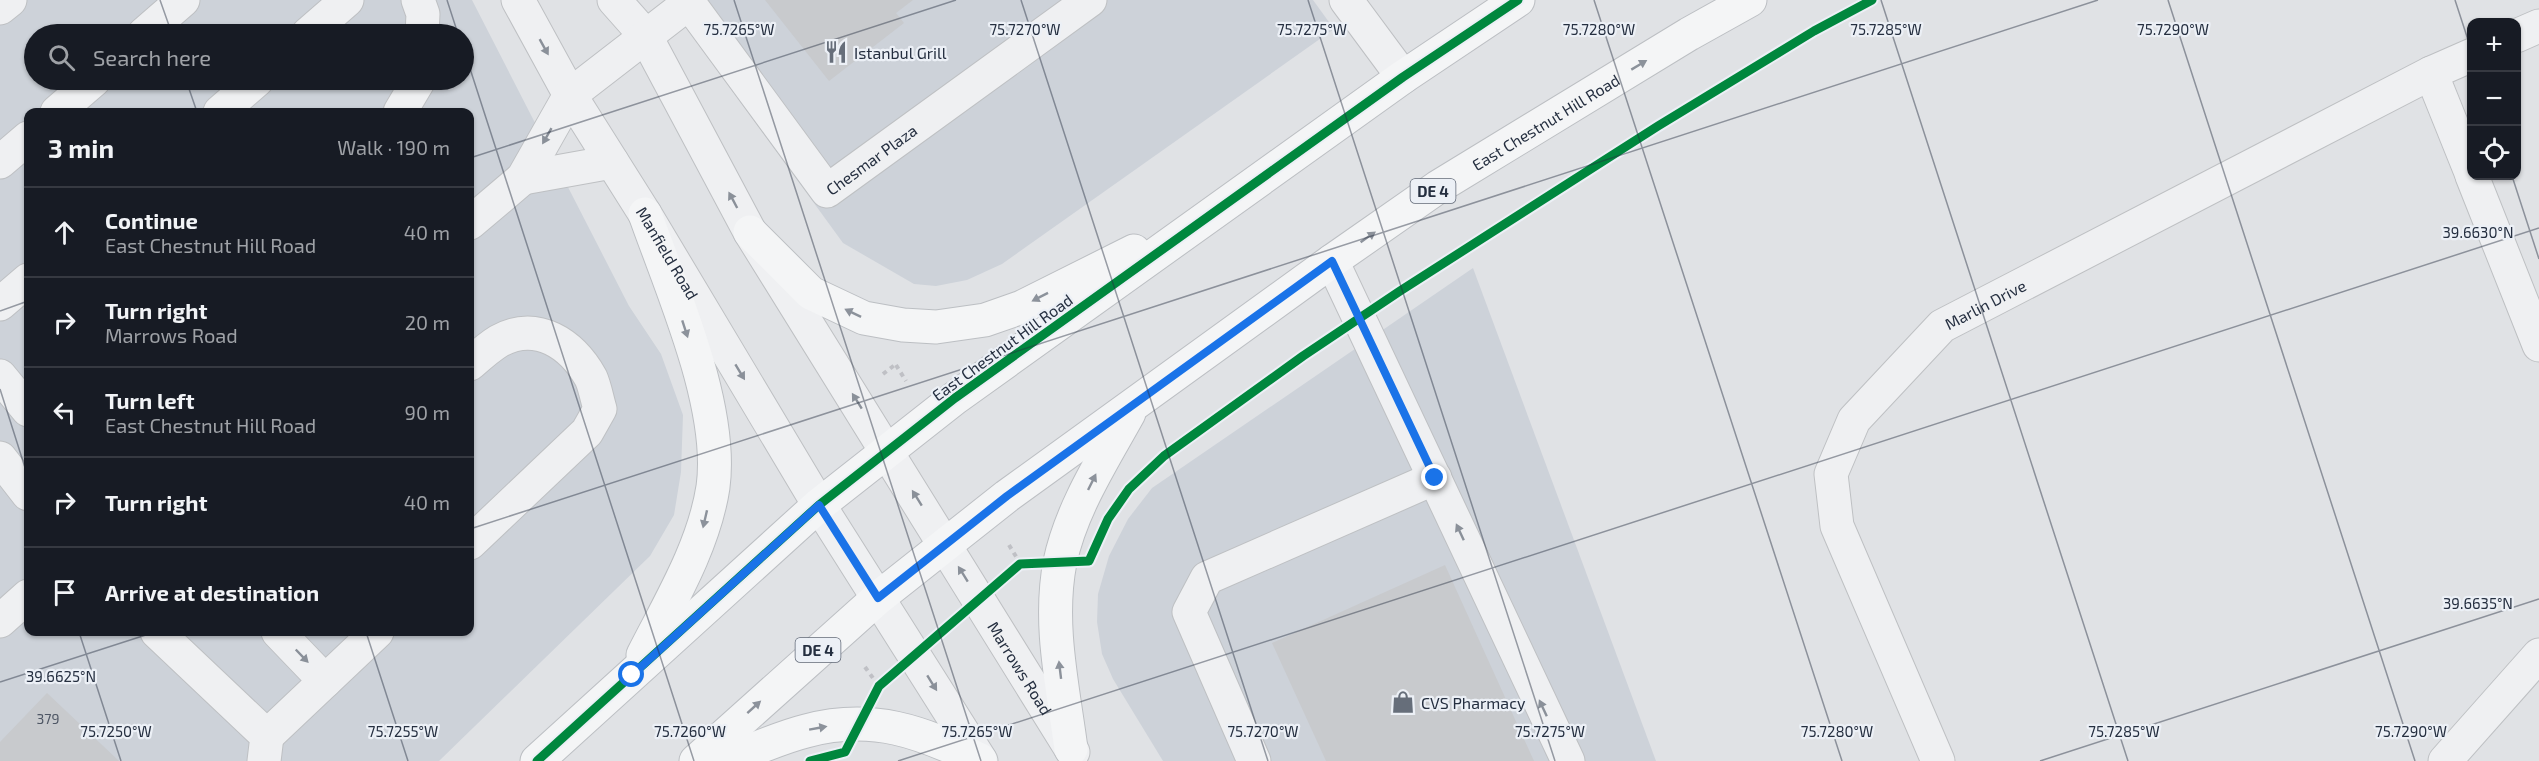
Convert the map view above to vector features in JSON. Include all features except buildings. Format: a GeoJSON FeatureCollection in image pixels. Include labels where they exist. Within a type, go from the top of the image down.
{"type":"FeatureCollection","features":[{"type":"Feature","properties":{"kind":"main road","name":"East Chestnut Hill Road"},"geometry":{"type":"LineString","coordinates":[[537,761],[819,505],[955,398],[1402,77],[1518,0]]}},
{"type":"Feature","properties":{"kind":"main road","name":"East Chestnut Hill Road"},"geometry":{"type":"LineString","coordinates":[[696,761],[878,598],[945,544],[1007,496],[1332,261],[1438,187],[1679,40],[1750,0]]}},
{"type":"Feature","properties":{"kind":"main road"},"geometry":{"type":"LineString","coordinates":[[632,675],[675,593],[702,530],[713,486],[713,434],[702,382],[645,214]]}},
{"type":"Feature","properties":{"kind":"main road"},"geometry":{"type":"LineString","coordinates":[[750,232],[811,293],[864,318],[903,325],[944,327],[985,320],[1022,307],[1085,274],[1207,218]]}},
{"type":"Feature","properties":{"kind":"main road"},"geometry":{"type":"LineString","coordinates":[[1075,755],[1055,627],[1060,562],[1080,508],[1132,406]]}},
{"type":"Feature","properties":{"kind":"main road"},"geometry":{"type":"LineString","coordinates":[[724,761],[807,730],[859,723],[917,732],[981,760]]}},
{"type":"Feature","properties":{"kind":"street"},"geometry":{"type":"LineString","coordinates":[[0,8],[10,0]]}},
{"type":"Feature","properties":{"kind":"street"},"geometry":{"type":"LineString","coordinates":[[155,24],[183,0]]}},
{"type":"Feature","properties":{"kind":"street"},"geometry":{"type":"LineString","coordinates":[[319,24],[346,0]]}},
{"type":"Feature","properties":{"kind":"street"},"geometry":{"type":"LineString","coordinates":[[418,0],[423,14],[422,24]]}},
{"type":"Feature","properties":{"kind":"street","name":"Manfield Road"},"geometry":{"type":"LineString","coordinates":[[518,0],[570,95],[645,214],[819,505]]}},
{"type":"Feature","properties":{"kind":"street"},"geometry":{"type":"LineString","coordinates":[[614,0],[645,35],[750,232],[888,451]]}},
{"type":"Feature","properties":{"kind":"street","name":"Chesmar Plaza"},"geometry":{"type":"LineString","coordinates":[[570,95],[689,1],[826,191],[1090,0]]}},
{"type":"Feature","properties":{"kind":"street"},"geometry":{"type":"LineString","coordinates":[[1346,0],[1402,77]]}},
{"type":"Feature","properties":{"kind":"street"},"geometry":{"type":"LineString","coordinates":[[2521,34],[2539,26]]}},
{"type":"Feature","properties":{"kind":"street","name":"Marlin Drive"},"geometry":{"type":"LineString","coordinates":[[1938,761],[1837,526],[1830,474],[1854,420],[1942,326],[2431,73],[2467,57]]}},
{"type":"Feature","properties":{"kind":"street"},"geometry":{"type":"LineString","coordinates":[[2431,73],[2467,163]]}},
{"type":"Feature","properties":{"kind":"street"},"geometry":{"type":"LineString","coordinates":[[62,108],[82,90]]}},
{"type":"Feature","properties":{"kind":"street"},"geometry":{"type":"LineString","coordinates":[[225,108],[245,90]]}},
{"type":"Feature","properties":{"kind":"street"},"geometry":{"type":"LineString","coordinates":[[402,108],[413,90]]}},
{"type":"Feature","properties":{"kind":"street"},"geometry":{"type":"LineString","coordinates":[[474,220],[523,178],[570,95]]}},
{"type":"Feature","properties":{"kind":"street"},"geometry":{"type":"LineString","coordinates":[[0,162],[24,141]]}},
{"type":"Feature","properties":{"kind":"street"},"geometry":{"type":"LineString","coordinates":[[523,178],[612,162]]}},
{"type":"Feature","properties":{"kind":"street"},"geometry":{"type":"LineString","coordinates":[[2474,180],[2539,345]]}},
{"type":"Feature","properties":{"kind":"street"},"geometry":{"type":"LineString","coordinates":[[1332,261],[1564,758]]}},
{"type":"Feature","properties":{"kind":"street"},"geometry":{"type":"LineString","coordinates":[[0,304],[24,283]]}},
{"type":"Feature","properties":{"kind":"street"},"geometry":{"type":"LineString","coordinates":[[474,361],[500,340],[529,333],[554,338],[576,356],[592,380],[600,409],[587,432],[474,539]]}},
{"type":"Feature","properties":{"kind":"street"},"geometry":{"type":"LineString","coordinates":[[0,376],[24,405]]}},
{"type":"Feature","properties":{"kind":"street","name":"Marrows Road"},"geometry":{"type":"LineString","coordinates":[[888,451],[1075,755]]}},
{"type":"Feature","properties":{"kind":"street"},"geometry":{"type":"LineString","coordinates":[[0,458],[24,489]]}},
{"type":"Feature","properties":{"kind":"street"},"geometry":{"type":"LineString","coordinates":[[1254,761],[1189,612],[1207,578],[1435,478]]}},
{"type":"Feature","properties":{"kind":"street"},"geometry":{"type":"LineString","coordinates":[[819,505],[981,760]]}},
{"type":"Feature","properties":{"kind":"street"},"geometry":{"type":"LineString","coordinates":[[0,621],[24,600]]}},
{"type":"Feature","properties":{"kind":"street"},"geometry":{"type":"LineString","coordinates":[[162,636],[265,748],[325,681],[373,636]]}},
{"type":"Feature","properties":{"kind":"street"},"geometry":{"type":"LineString","coordinates":[[282,636],[325,681]]}},
{"type":"Feature","properties":{"kind":"street"},"geometry":{"type":"LineString","coordinates":[[2445,761],[2539,655]]}},
{"type":"Feature","properties":{"kind":"path"},"geometry":{"type":"LineString","coordinates":[[896,365],[906,381]]}},
{"type":"Feature","properties":{"kind":"path"},"geometry":{"type":"LineString","coordinates":[[1005,577],[1020,564],[1009,545]]}},
{"type":"Feature","properties":{"kind":"path"},"geometry":{"type":"LineString","coordinates":[[865,667],[879,686]]}},
{"type":"Feature","properties":{"kind":"shaded area"},"geometry":{"type":"Polygon","coordinates":[[[0,0],[472,0],[629,306],[661,354],[683,415],[681,472],[674,515],[650,556],[439,761],[0,761],[0,0]]]}},
{"type":"Feature","properties":{"kind":"shaded area"},"geometry":{"type":"Polygon","coordinates":[[[666,0],[1313,0],[1334,29],[1002,264],[967,280],[936,286],[914,284],[843,243],[666,0]]]}},
{"type":"Feature","properties":{"kind":"shaded area"},"geometry":{"type":"Polygon","coordinates":[[[1473,268],[1656,761],[1163,761],[1113,679],[1102,654],[1097,622],[1098,594],[1109,556],[1128,519],[1152,488],[1473,268]]]}},
{"type":"Feature","properties":{"kind":"cycle path"},"geometry":{"type":"LineString","coordinates":[[537,761],[819,505],[955,398],[1403,77],[1518,0]]}},
{"type":"Feature","properties":{"kind":"cycle path"},"geometry":{"type":"LineString","coordinates":[[810,761],[845,752],[879,686],[1020,564],[1089,561],[1108,519],[1129,489],[1164,456],[1303,356],[1400,291],[1658,126],[1814,31],[1872,0]]}},
{"type":"Feature","properties":{"kind":"place","name":"Istanbul Grill"},"geometry":{"type":"Point","coordinates":[836,52]}},
{"type":"Feature","properties":{"kind":"place","name":"CVS Pharmacy"},"geometry":{"type":"Point","coordinates":[1403,702]}},
{"type":"Feature","properties":{"kind":"route"},"geometry":{"type":"LineString","coordinates":[[632,675],[819,505],[878,598],[1007,496],[1332,261],[1435,478]]}}]}
